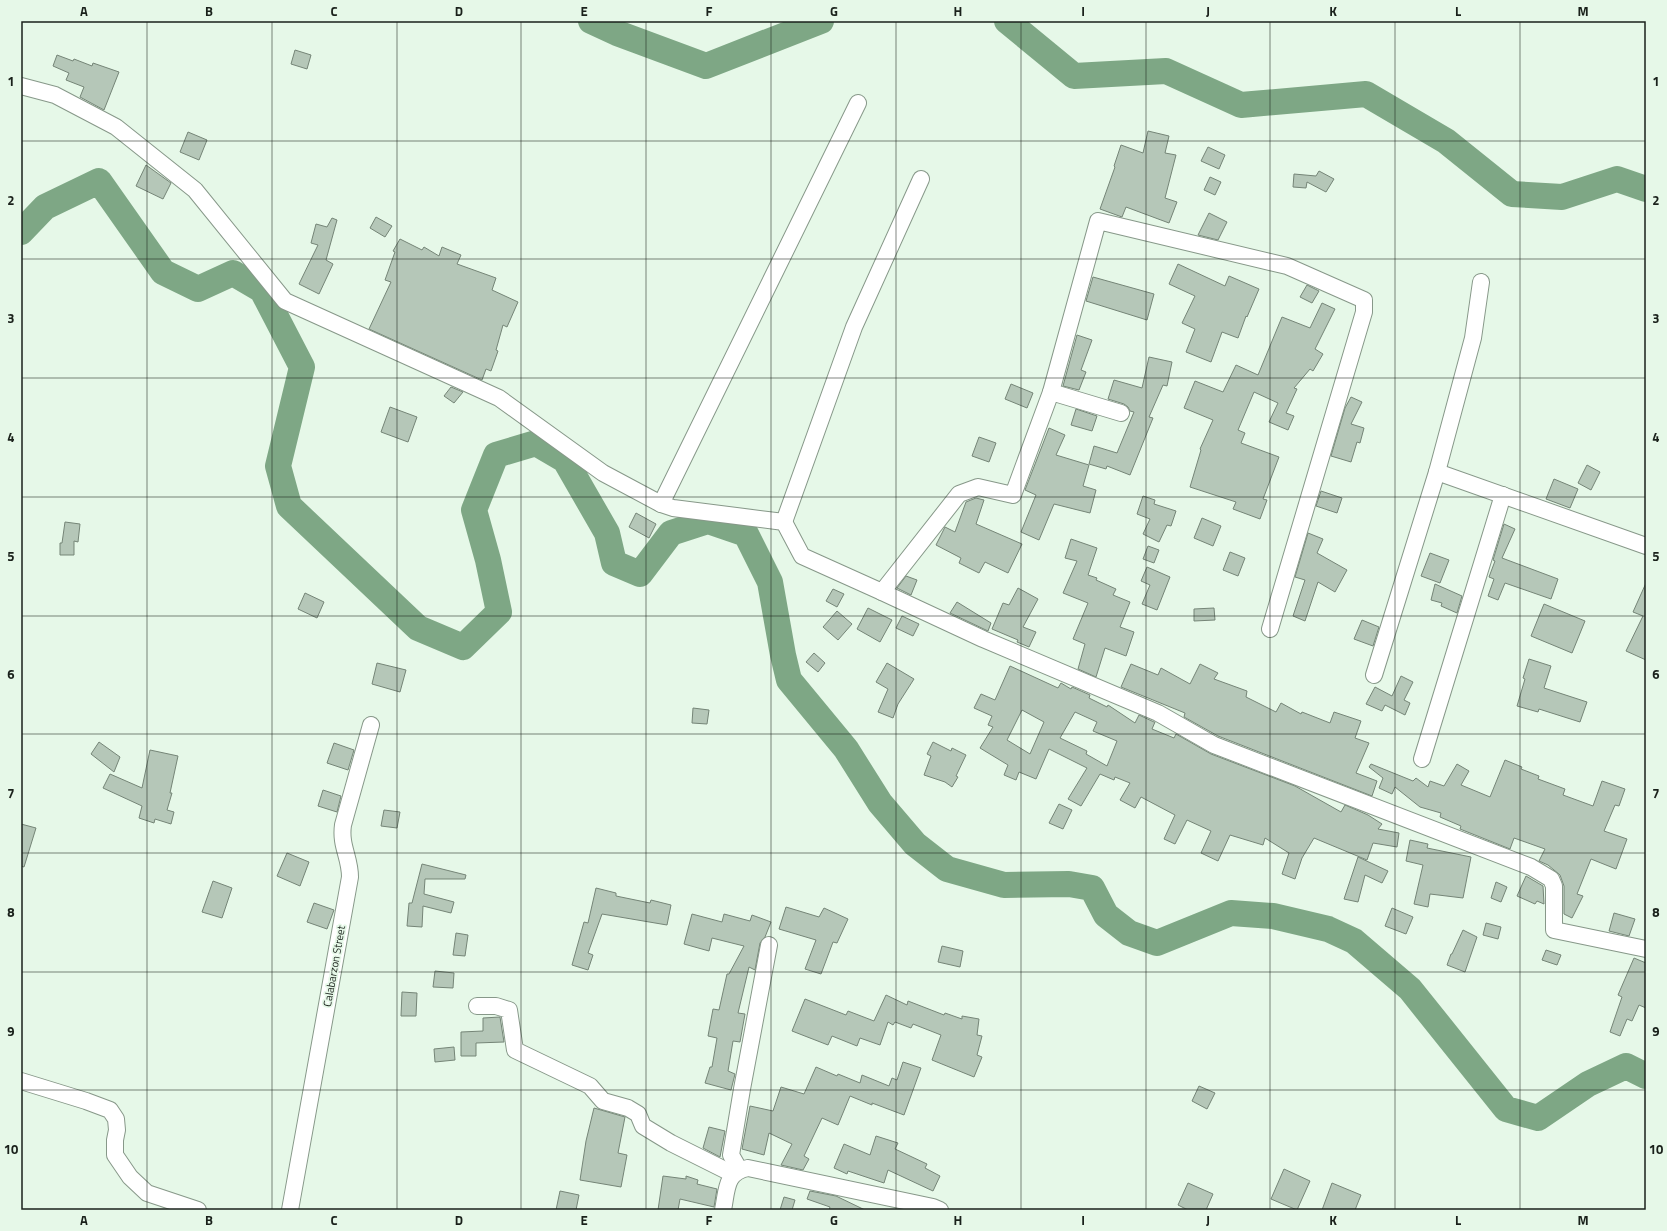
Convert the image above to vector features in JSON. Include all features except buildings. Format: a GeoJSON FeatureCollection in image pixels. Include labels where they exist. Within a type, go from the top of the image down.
{"type":"FeatureCollection","features":[{"type":"Feature","properties":{"kind":"street"},"geometry":{"type":"LineString","coordinates":[[21,86],[55,95],[116,127],[196,190],[285,301],[498,398],[603,474],[661,504],[673,508],[784,522]]}},
{"type":"Feature","properties":{"kind":"street"},"geometry":{"type":"LineString","coordinates":[[661,504],[858,103]]}},
{"type":"Feature","properties":{"kind":"street"},"geometry":{"type":"LineString","coordinates":[[921,179],[854,327],[784,522],[802,556],[983,639],[1158,713],[1214,745],[1531,867],[1551,879],[1554,886],[1554,930],[1646,949]]}},
{"type":"Feature","properties":{"kind":"street"},"geometry":{"type":"LineString","coordinates":[[882,592],[959,494],[978,487],[1013,495],[1051,392],[1098,221],[1287,266],[1364,300],[1364,312],[1270,629]]}},
{"type":"Feature","properties":{"kind":"street"},"geometry":{"type":"LineString","coordinates":[[1374,675],[1436,472],[1473,338],[1481,282]]}},
{"type":"Feature","properties":{"kind":"street"},"geometry":{"type":"LineString","coordinates":[[1051,392],[1121,413]]}},
{"type":"Feature","properties":{"kind":"street"},"geometry":{"type":"LineString","coordinates":[[1436,472],[1503,494],[1646,546]]}},
{"type":"Feature","properties":{"kind":"street"},"geometry":{"type":"LineString","coordinates":[[1422,759],[1503,494]]}},
{"type":"Feature","properties":{"kind":"street","name":"Calabarzon Street"},"geometry":{"type":"LineString","coordinates":[[290,1210],[350,877],[350,865],[341,837],[343,825],[371,725]]}},
{"type":"Feature","properties":{"kind":"street"},"geometry":{"type":"LineString","coordinates":[[736,1172],[731,1155],[769,945]]}},
{"type":"Feature","properties":{"kind":"street"},"geometry":{"type":"LineString","coordinates":[[477,1006],[496,1006],[509,1010],[515,1050],[590,1086],[603,1101],[628,1108],[638,1114],[643,1126],[671,1143],[736,1172]]}},
{"type":"Feature","properties":{"kind":"street"},"geometry":{"type":"LineString","coordinates":[[21,1081],[86,1100],[110,1110],[116,1119],[117,1130],[115,1155],[130,1177],[147,1193],[198,1210]]}},
{"type":"Feature","properties":{"kind":"street"},"geometry":{"type":"LineString","coordinates":[[723,1210],[728,1184],[736,1172],[748,1168],[933,1207],[940,1210]]}},
{"type":"Feature","properties":{"kind":"waterway"},"geometry":{"type":"LineString","coordinates":[[591,21],[617,33],[706,66],[821,21]]}},
{"type":"Feature","properties":{"kind":"waterway"},"geometry":{"type":"LineString","coordinates":[[1007,21],[1074,76],[1166,71],[1241,105],[1366,94],[1446,141],[1512,194],[1562,197],[1617,179],[1646,189]]}},
{"type":"Feature","properties":{"kind":"waterway"},"geometry":{"type":"LineString","coordinates":[[21,232],[45,207],[99,181],[163,272],[198,289],[233,273],[262,290],[302,367],[278,466],[289,506],[418,628],[463,647],[499,612],[488,560],[474,510],[496,455],[536,443],[565,460],[607,533],[614,563],[640,574],[671,533],[708,521],[746,534],[770,582],[789,680],[846,749],[880,803],[915,844],[947,869],[1004,885],[1069,884],[1092,888],[1106,915],[1129,933],[1157,943],[1231,913],[1273,916],[1328,929],[1354,941],[1410,989],[1506,1109],[1538,1118],[1588,1084],[1626,1066],[1646,1076]]}}]}
